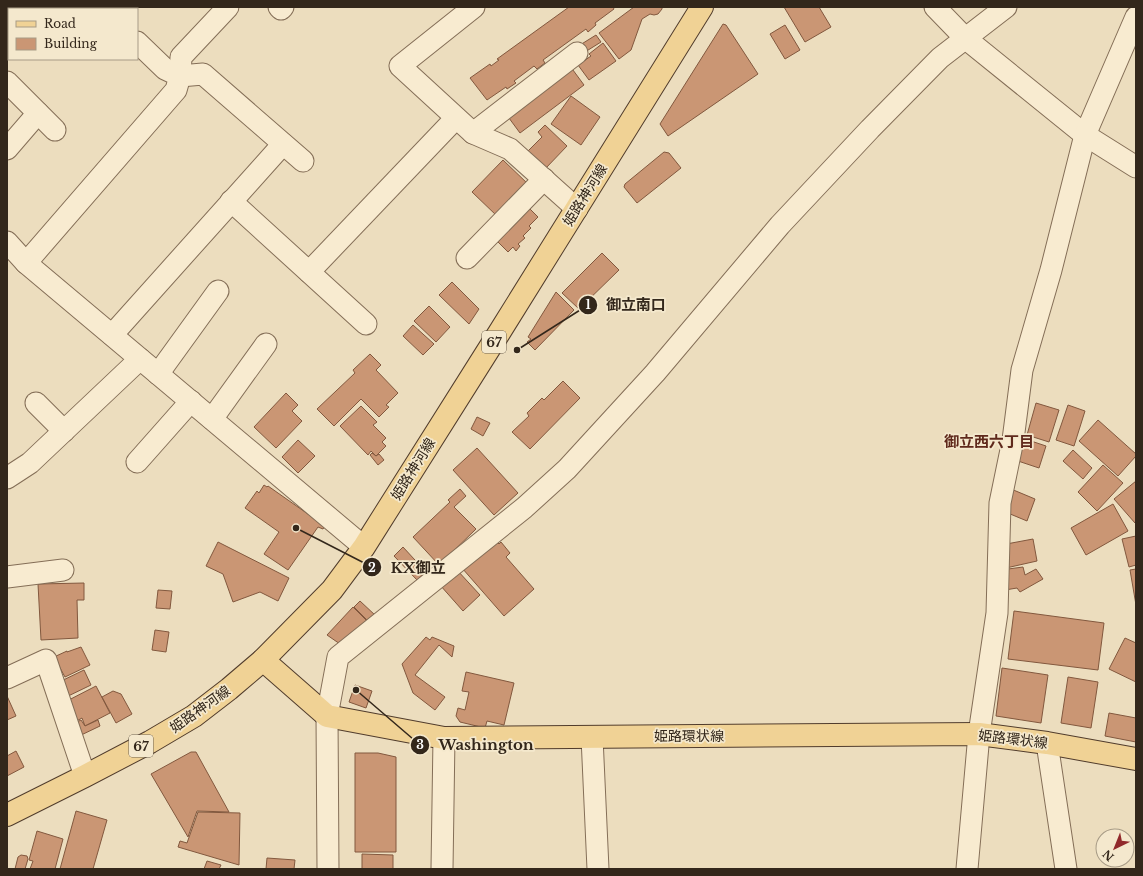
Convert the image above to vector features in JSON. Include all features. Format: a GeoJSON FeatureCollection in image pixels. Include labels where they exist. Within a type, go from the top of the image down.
{"type":"FeatureCollection","features":[{"type":"Feature","properties":{"kind":"main road","name":"姫路神河線"},"geometry":{"type":"LineString","coordinates":[[7,815],[150,742],[194,716],[263,660],[332,590],[364,547],[577,209],[702,7]]}},
{"type":"Feature","properties":{"kind":"main road"},"geometry":{"type":"LineString","coordinates":[[263,660],[327,716]]}},
{"type":"Feature","properties":{"kind":"main road","name":"姫路環状線"},"geometry":{"type":"LineString","coordinates":[[327,716],[444,738],[979,734],[1047,743],[1136,759]]}},
{"type":"Feature","properties":{"kind":"street"},"geometry":{"type":"LineString","coordinates":[[26,263],[176,90],[180,76],[181,57],[228,7]]}},
{"type":"Feature","properties":{"kind":"street"},"geometry":{"type":"LineString","coordinates":[[278,7],[281,9],[283,7]]}},
{"type":"Feature","properties":{"kind":"street"},"geometry":{"type":"LineString","coordinates":[[474,7],[400,66],[473,133],[510,149],[577,209]]}},
{"type":"Feature","properties":{"kind":"street"},"geometry":{"type":"LineString","coordinates":[[935,7],[965,38],[1085,135],[1136,167]]}},
{"type":"Feature","properties":{"kind":"street"},"geometry":{"type":"LineString","coordinates":[[328,869],[327,716],[338,657],[524,508],[567,469],[655,373],[780,224],[880,118],[940,58],[1006,7]]}},
{"type":"Feature","properties":{"kind":"street"},"geometry":{"type":"LineString","coordinates":[[967,869],[979,734],[997,613],[1000,503],[1013,440],[1022,370],[1051,270],[1085,135],[1136,17]]}},
{"type":"Feature","properties":{"kind":"street"},"geometry":{"type":"LineString","coordinates":[[138,43],[165,69],[180,76],[203,74],[303,161]]}},
{"type":"Feature","properties":{"kind":"street"},"geometry":{"type":"LineString","coordinates":[[473,133],[577,53]]}},
{"type":"Feature","properties":{"kind":"street"},"geometry":{"type":"LineString","coordinates":[[7,82],[55,130]]}},
{"type":"Feature","properties":{"kind":"street"},"geometry":{"type":"LineString","coordinates":[[7,149],[38,113]]}},
{"type":"Feature","properties":{"kind":"street"},"geometry":{"type":"LineString","coordinates":[[309,272],[456,118]]}},
{"type":"Feature","properties":{"kind":"street"},"geometry":{"type":"LineString","coordinates":[[112,335],[283,144]]}},
{"type":"Feature","properties":{"kind":"street"},"geometry":{"type":"LineString","coordinates":[[467,258],[544,179]]}},
{"type":"Feature","properties":{"kind":"street"},"geometry":{"type":"LineString","coordinates":[[231,201],[366,324]]}},
{"type":"Feature","properties":{"kind":"street"},"geometry":{"type":"LineString","coordinates":[[7,242],[26,263],[364,547]]}},
{"type":"Feature","properties":{"kind":"street"},"geometry":{"type":"LineString","coordinates":[[158,374],[218,291]]}},
{"type":"Feature","properties":{"kind":"street"},"geometry":{"type":"LineString","coordinates":[[212,419],[266,344]]}},
{"type":"Feature","properties":{"kind":"street"},"geometry":{"type":"LineString","coordinates":[[7,478],[30,463],[140,359]]}},
{"type":"Feature","properties":{"kind":"street"},"geometry":{"type":"LineString","coordinates":[[137,462],[191,401]]}},
{"type":"Feature","properties":{"kind":"street"},"geometry":{"type":"LineString","coordinates":[[36,403],[64,431]]}},
{"type":"Feature","properties":{"kind":"street"},"geometry":{"type":"LineString","coordinates":[[7,577],[63,570]]}},
{"type":"Feature","properties":{"kind":"street"},"geometry":{"type":"LineString","coordinates":[[7,678],[46,660],[85,776]]}},
{"type":"Feature","properties":{"kind":"street"},"geometry":{"type":"LineString","coordinates":[[592,737],[598,869]]}},
{"type":"Feature","properties":{"kind":"street"},"geometry":{"type":"LineString","coordinates":[[442,869],[444,738]]}},
{"type":"Feature","properties":{"kind":"street"},"geometry":{"type":"LineString","coordinates":[[1047,743],[1066,869]]}},
{"type":"Feature","properties":{"kind":"building"},"geometry":{"type":"Polygon","coordinates":[[[569,7],[613,7],[614,9],[595,23],[596,25],[588,32],[586,29],[543,60],[545,63],[537,69],[534,66],[514,81],[516,83],[507,89],[506,87],[487,100],[470,78],[490,64],[491,66],[499,60],[497,59],[569,7]]]}},
{"type":"Feature","properties":{"kind":"building"},"geometry":{"type":"Polygon","coordinates":[[[634,7],[662,7],[662,9],[658,14],[650,14],[642,19],[631,50],[619,59],[599,33],[634,7]]]}},
{"type":"Feature","properties":{"kind":"building"},"geometry":{"type":"Polygon","coordinates":[[[784,7],[819,7],[831,27],[805,42],[784,7]]]}},
{"type":"Feature","properties":{"kind":"building"},"geometry":{"type":"Polygon","coordinates":[[[723,24],[726,25],[758,74],[668,136],[660,124],[723,24]]]}},
{"type":"Feature","properties":{"kind":"building"},"geometry":{"type":"Polygon","coordinates":[[[785,25],[800,50],[785,59],[770,34],[785,25]]]}},
{"type":"Feature","properties":{"kind":"building"},"geometry":{"type":"Polygon","coordinates":[[[596,35],[601,42],[585,52],[580,45],[596,35]]]}},
{"type":"Feature","properties":{"kind":"building"},"geometry":{"type":"Polygon","coordinates":[[[603,43],[616,61],[589,80],[578,65],[591,56],[589,54],[603,43]]]}},
{"type":"Feature","properties":{"kind":"building"},"geometry":{"type":"Polygon","coordinates":[[[570,66],[584,85],[520,133],[506,114],[570,66]]]}},
{"type":"Feature","properties":{"kind":"building"},"geometry":{"type":"Polygon","coordinates":[[[571,96],[600,117],[581,145],[551,124],[571,96]]]}},
{"type":"Feature","properties":{"kind":"building"},"geometry":{"type":"Polygon","coordinates":[[[545,125],[567,146],[545,169],[527,152],[542,137],[538,132],[545,125]]]}},
{"type":"Feature","properties":{"kind":"building"},"geometry":{"type":"Polygon","coordinates":[[[664,152],[669,153],[681,168],[637,203],[624,187],[625,184],[664,152]]]}},
{"type":"Feature","properties":{"kind":"building"},"geometry":{"type":"Polygon","coordinates":[[[503,160],[528,184],[497,216],[472,192],[503,160]]]}},
{"type":"Feature","properties":{"kind":"building"},"geometry":{"type":"Polygon","coordinates":[[[528,207],[538,217],[529,226],[531,228],[523,236],[525,238],[518,244],[520,246],[516,251],[513,247],[508,252],[495,239],[528,207]]]}},
{"type":"Feature","properties":{"kind":"building"},"geometry":{"type":"Polygon","coordinates":[[[602,253],[619,270],[579,309],[562,293],[602,253]]]}},
{"type":"Feature","properties":{"kind":"building"},"geometry":{"type":"Polygon","coordinates":[[[452,282],[479,309],[469,324],[439,295],[452,282]]]}},
{"type":"Feature","properties":{"kind":"building"},"geometry":{"type":"Polygon","coordinates":[[[556,292],[574,310],[535,350],[527,342],[531,339],[528,337],[556,292]]]}},
{"type":"Feature","properties":{"kind":"building"},"geometry":{"type":"Polygon","coordinates":[[[429,306],[450,327],[436,342],[414,321],[429,306]]]}},
{"type":"Feature","properties":{"kind":"building"},"geometry":{"type":"Polygon","coordinates":[[[413,325],[434,344],[423,355],[403,336],[413,325]]]}},
{"type":"Feature","properties":{"kind":"building"},"geometry":{"type":"Polygon","coordinates":[[[370,354],[381,365],[376,370],[398,393],[386,405],[389,407],[379,417],[361,399],[334,426],[317,409],[355,373],[353,370],[370,354]]]}},
{"type":"Feature","properties":{"kind":"building"},"geometry":{"type":"Polygon","coordinates":[[[563,381],[580,398],[530,449],[512,432],[529,416],[527,413],[542,398],[544,400],[563,381]]]}},
{"type":"Feature","properties":{"kind":"building"},"geometry":{"type":"Polygon","coordinates":[[[286,393],[298,405],[292,411],[302,421],[276,448],[254,427],[286,393]]]}},
{"type":"Feature","properties":{"kind":"building"},"geometry":{"type":"Polygon","coordinates":[[[1036,403],[1059,410],[1049,442],[1027,435],[1036,403]]]}},
{"type":"Feature","properties":{"kind":"building"},"geometry":{"type":"Polygon","coordinates":[[[1068,405],[1085,411],[1074,446],[1056,440],[1068,405]]]}},
{"type":"Feature","properties":{"kind":"building"},"geometry":{"type":"Polygon","coordinates":[[[361,406],[377,422],[373,425],[386,438],[382,442],[386,446],[376,456],[371,451],[368,455],[340,426],[361,406]]]}},
{"type":"Feature","properties":{"kind":"building"},"geometry":{"type":"Polygon","coordinates":[[[477,417],[490,423],[483,436],[471,429],[477,417]]]}},
{"type":"Feature","properties":{"kind":"building"},"geometry":{"type":"Polygon","coordinates":[[[1098,420],[1136,454],[1136,456],[1118,476],[1079,441],[1098,420]]]}},
{"type":"Feature","properties":{"kind":"building"},"geometry":{"type":"Polygon","coordinates":[[[1022,438],[1046,446],[1039,468],[1015,460],[1022,438]]]}},
{"type":"Feature","properties":{"kind":"building"},"geometry":{"type":"Polygon","coordinates":[[[298,440],[315,456],[298,473],[282,457],[298,440]]]}},
{"type":"Feature","properties":{"kind":"building"},"geometry":{"type":"Polygon","coordinates":[[[477,448],[518,493],[494,515],[453,470],[477,448]]]}},
{"type":"Feature","properties":{"kind":"building"},"geometry":{"type":"Polygon","coordinates":[[[1073,450],[1092,468],[1083,479],[1063,461],[1073,450]]]}},
{"type":"Feature","properties":{"kind":"building"},"geometry":{"type":"Polygon","coordinates":[[[372,453],[376,456],[379,454],[384,460],[378,465],[370,455],[372,453]]]}},
{"type":"Feature","properties":{"kind":"building"},"geometry":{"type":"Polygon","coordinates":[[[1103,465],[1123,483],[1097,511],[1078,492],[1103,465]]]}},
{"type":"Feature","properties":{"kind":"building"},"geometry":{"type":"Polygon","coordinates":[[[1136,481],[1136,522],[1135,523],[1114,499],[1136,481]]]}},
{"type":"Feature","properties":{"kind":"building"},"geometry":{"type":"Polygon","coordinates":[[[264,485],[267,487],[268,486],[325,526],[323,529],[318,527],[288,570],[264,554],[279,532],[245,508],[257,491],[259,493],[264,485]]]}},
{"type":"Feature","properties":{"kind":"building"},"geometry":{"type":"Polygon","coordinates":[[[460,489],[466,496],[454,507],[476,529],[439,565],[413,537],[450,502],[448,500],[460,489]]]}},
{"type":"Feature","properties":{"kind":"building"},"geometry":{"type":"Polygon","coordinates":[[[1011,489],[1035,499],[1027,521],[1003,511],[1011,489]]]}},
{"type":"Feature","properties":{"kind":"building"},"geometry":{"type":"Polygon","coordinates":[[[1113,504],[1128,531],[1086,555],[1071,528],[1113,504]]]}},
{"type":"Feature","properties":{"kind":"building"},"geometry":{"type":"Polygon","coordinates":[[[1136,536],[1136,565],[1129,567],[1122,539],[1136,536]]]}},
{"type":"Feature","properties":{"kind":"building"},"geometry":{"type":"Polygon","coordinates":[[[1033,539],[1037,561],[1006,568],[1001,545],[1033,539]]]}},
{"type":"Feature","properties":{"kind":"building"},"geometry":{"type":"Polygon","coordinates":[[[495,540],[499,544],[501,542],[510,553],[506,557],[534,589],[504,616],[462,568],[495,540]]]}},
{"type":"Feature","properties":{"kind":"building"},"geometry":{"type":"Polygon","coordinates":[[[218,542],[289,578],[278,601],[260,592],[233,602],[223,574],[206,566],[218,542]]]}},
{"type":"Feature","properties":{"kind":"building"},"geometry":{"type":"Polygon","coordinates":[[[403,547],[426,572],[417,580],[394,556],[403,547]]]}},
{"type":"Feature","properties":{"kind":"building"},"geometry":{"type":"Polygon","coordinates":[[[1023,567],[1025,575],[1036,569],[1043,579],[1020,592],[1017,588],[1005,590],[1001,570],[1023,567]]]}},
{"type":"Feature","properties":{"kind":"building"},"geometry":{"type":"Polygon","coordinates":[[[1136,569],[1136,605],[1130,570],[1136,569]]]}},
{"type":"Feature","properties":{"kind":"building"},"geometry":{"type":"Polygon","coordinates":[[[457,570],[480,595],[463,611],[440,585],[457,570]]]}},
{"type":"Feature","properties":{"kind":"building"},"geometry":{"type":"Polygon","coordinates":[[[84,583],[84,600],[77,600],[78,638],[41,640],[38,584],[84,583]]]}},
{"type":"Feature","properties":{"kind":"building"},"geometry":{"type":"Polygon","coordinates":[[[158,590],[172,591],[170,609],[156,608],[158,590]]]}},
{"type":"Feature","properties":{"kind":"building"},"geometry":{"type":"Polygon","coordinates":[[[360,601],[376,616],[370,623],[354,607],[360,601]]]}},
{"type":"Feature","properties":{"kind":"building"},"geometry":{"type":"Polygon","coordinates":[[[353,607],[369,623],[340,644],[327,635],[353,607]]]}},
{"type":"Feature","properties":{"kind":"building"},"geometry":{"type":"Polygon","coordinates":[[[1014,611],[1104,623],[1098,670],[1008,659],[1014,611]]]}},
{"type":"Feature","properties":{"kind":"building"},"geometry":{"type":"Polygon","coordinates":[[[155,630],[169,632],[166,652],[152,650],[155,630]]]}},
{"type":"Feature","properties":{"kind":"building"},"geometry":{"type":"Polygon","coordinates":[[[426,637],[430,640],[432,637],[454,646],[452,657],[439,645],[415,675],[445,697],[435,710],[413,693],[402,664],[426,637]]]}},
{"type":"Feature","properties":{"kind":"building"},"geometry":{"type":"Polygon","coordinates":[[[1125,638],[1136,643],[1136,682],[1109,669],[1125,638]]]}},
{"type":"Feature","properties":{"kind":"building"},"geometry":{"type":"Polygon","coordinates":[[[81,647],[90,665],[65,677],[54,657],[81,647]]]}},
{"type":"Feature","properties":{"kind":"building"},"geometry":{"type":"Polygon","coordinates":[[[1002,668],[1048,675],[1041,723],[996,716],[1002,668]]]}},
{"type":"Feature","properties":{"kind":"building"},"geometry":{"type":"Polygon","coordinates":[[[84,670],[91,685],[62,699],[55,684],[84,670]]]}},
{"type":"Feature","properties":{"kind":"building"},"geometry":{"type":"Polygon","coordinates":[[[466,672],[514,683],[504,725],[487,721],[485,728],[460,722],[456,716],[458,708],[465,710],[469,692],[462,691],[466,672]]]}},
{"type":"Feature","properties":{"kind":"building"},"geometry":{"type":"Polygon","coordinates":[[[1068,677],[1098,682],[1091,728],[1061,723],[1068,677]]]}},
{"type":"Feature","properties":{"kind":"building"},"geometry":{"type":"Polygon","coordinates":[[[355,685],[372,691],[366,708],[349,702],[355,685]]]}},
{"type":"Feature","properties":{"kind":"building"},"geometry":{"type":"Polygon","coordinates":[[[96,686],[110,713],[85,726],[82,718],[73,723],[63,703],[96,686]]]}},
{"type":"Feature","properties":{"kind":"building"},"geometry":{"type":"Polygon","coordinates":[[[113,691],[121,694],[132,714],[116,723],[102,697],[113,691]]]}},
{"type":"Feature","properties":{"kind":"building"},"geometry":{"type":"Polygon","coordinates":[[[7,696],[16,716],[7,720],[7,696]]]}},
{"type":"Feature","properties":{"kind":"building"},"geometry":{"type":"Polygon","coordinates":[[[1109,713],[1136,718],[1136,742],[1105,736],[1109,713]]]}},
{"type":"Feature","properties":{"kind":"building"},"geometry":{"type":"Polygon","coordinates":[[[81,720],[85,726],[98,720],[100,726],[77,737],[71,725],[81,720]]]}},
{"type":"Feature","properties":{"kind":"building"},"geometry":{"type":"Polygon","coordinates":[[[16,751],[24,767],[7,776],[7,756],[16,751]]]}},
{"type":"Feature","properties":{"kind":"building"},"geometry":{"type":"Polygon","coordinates":[[[191,752],[196,752],[229,812],[197,811],[188,837],[151,774],[191,752]]]}},
{"type":"Feature","properties":{"kind":"building"},"geometry":{"type":"Polygon","coordinates":[[[355,753],[378,753],[396,757],[396,852],[355,852],[355,753]]]}},
{"type":"Feature","properties":{"kind":"building"},"geometry":{"type":"Polygon","coordinates":[[[76,811],[107,820],[93,869],[60,869],[76,811]]]}},
{"type":"Feature","properties":{"kind":"building"},"geometry":{"type":"Polygon","coordinates":[[[198,812],[240,813],[239,865],[178,847],[180,841],[187,843],[198,812]]]}},
{"type":"Feature","properties":{"kind":"building"},"geometry":{"type":"Polygon","coordinates":[[[37,831],[63,839],[55,869],[30,869],[33,861],[29,860],[37,831]]]}},
{"type":"Feature","properties":{"kind":"building"},"geometry":{"type":"Polygon","coordinates":[[[362,854],[393,855],[393,869],[362,869],[362,854]]]}},
{"type":"Feature","properties":{"kind":"building"},"geometry":{"type":"Polygon","coordinates":[[[21,855],[27,856],[28,859],[25,869],[15,869],[18,857],[21,855]]]}},
{"type":"Feature","properties":{"kind":"building"},"geometry":{"type":"Polygon","coordinates":[[[267,858],[295,860],[294,869],[266,869],[267,858]]]}},
{"type":"Feature","properties":{"kind":"building"},"geometry":{"type":"Polygon","coordinates":[[[207,861],[221,865],[219,869],[204,869],[207,861]]]}},
{"type":"Feature","properties":{"kind":"place","name":"御立南口"},"geometry":{"type":"Point","coordinates":[517,350]}},
{"type":"Feature","properties":{"kind":"place","name":"KX御立"},"geometry":{"type":"Point","coordinates":[296,528]}},
{"type":"Feature","properties":{"kind":"place","name":"Washington"},"geometry":{"type":"Point","coordinates":[356,690]}},
{"type":"Feature","properties":{"kind":"district","name":"御立西六丁目"},"geometry":{"type":"Point","coordinates":[989,442]}}]}
